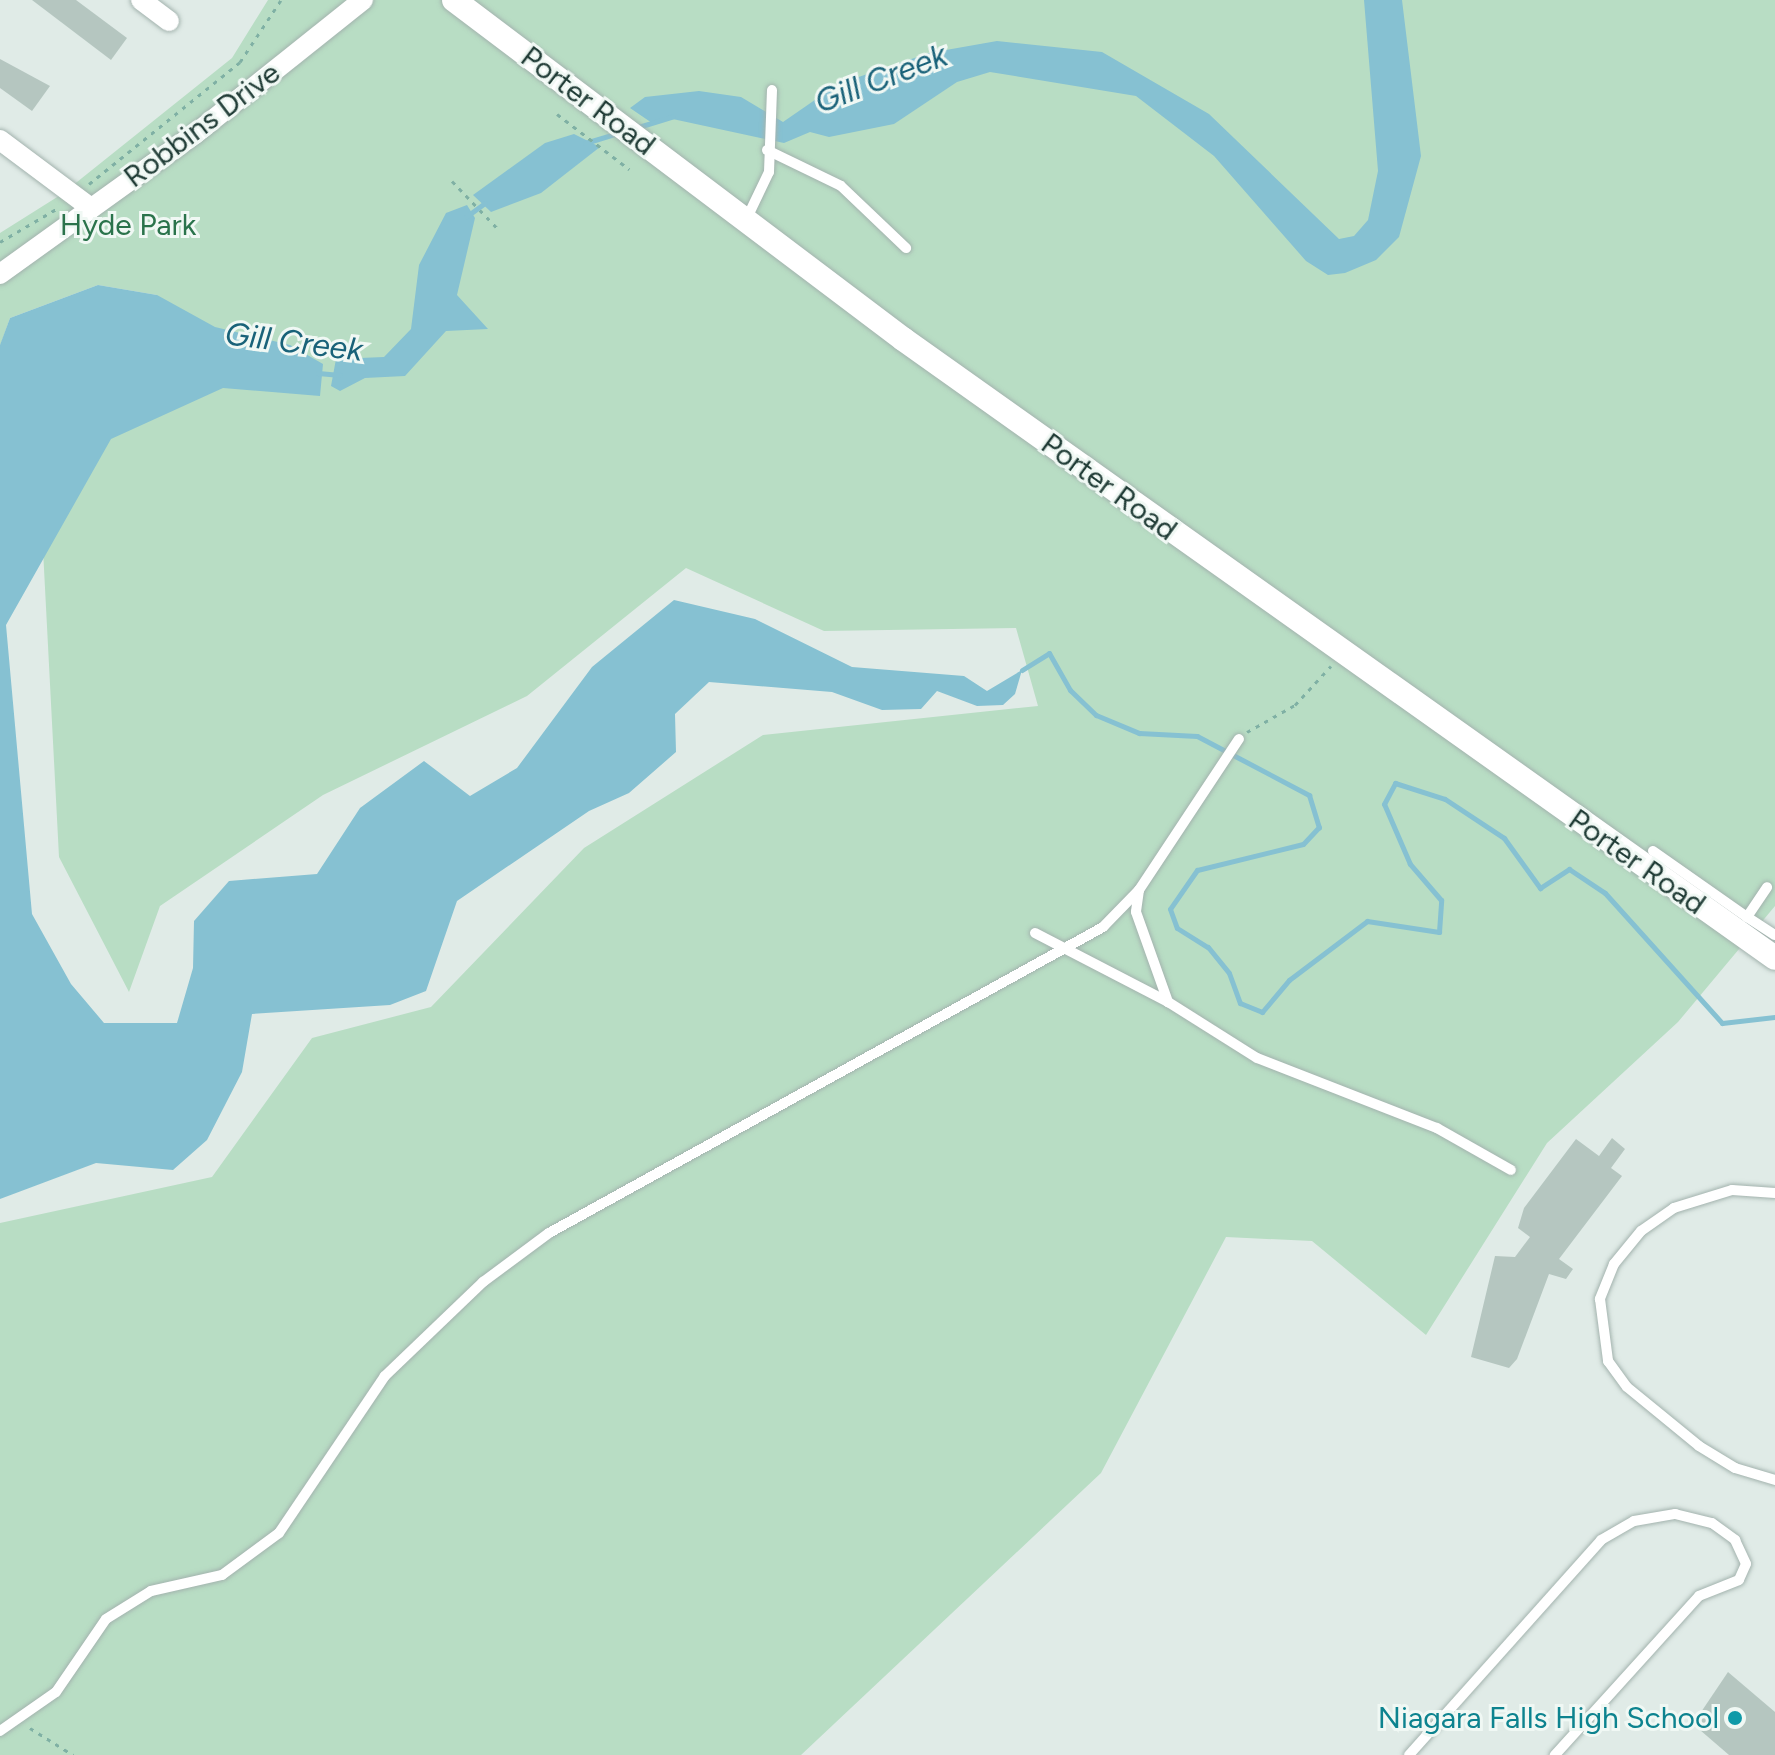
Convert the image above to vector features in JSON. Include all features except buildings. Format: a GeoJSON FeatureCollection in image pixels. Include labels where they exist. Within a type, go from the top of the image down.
{"type":"FeatureCollection","features":[{"type":"Feature","properties":{"kind":"main road","name":"Porter Road"},"geometry":{"type":"LineString","coordinates":[[454,0],[746,220],[1339,652],[1775,958]]}},
{"type":"Feature","properties":{"kind":"street"},"geometry":{"type":"LineString","coordinates":[[141,0],[169,21]]}},
{"type":"Feature","properties":{"kind":"street","name":"Robbins Drive"},"geometry":{"type":"LineString","coordinates":[[0,274],[83,202],[363,0]]}},
{"type":"Feature","properties":{"kind":"street"},"geometry":{"type":"LineString","coordinates":[[0,140],[83,202]]}},
{"type":"Feature","properties":{"kind":"lane"},"geometry":{"type":"LineString","coordinates":[[746,220],[769,172],[767,150],[772,90]]}},
{"type":"Feature","properties":{"kind":"lane"},"geometry":{"type":"LineString","coordinates":[[767,150],[841,186],[906,248]]}},
{"type":"Feature","properties":{"kind":"lane"},"geometry":{"type":"LineString","coordinates":[[0,1731],[20,1723],[56,1692],[106,1619],[151,1591],[222,1575],[279,1533],[385,1376],[483,1282],[549,1233],[1069,949],[1139,890],[1239,739]]}},
{"type":"Feature","properties":{"kind":"lane"},"geometry":{"type":"LineString","coordinates":[[1653,851],[1775,935]]}},
{"type":"Feature","properties":{"kind":"lane"},"geometry":{"type":"LineString","coordinates":[[1747,917],[1767,887]]}},
{"type":"Feature","properties":{"kind":"lane"},"geometry":{"type":"LineString","coordinates":[[1139,890],[1136,912],[1168,1002]]}},
{"type":"Feature","properties":{"kind":"lane"},"geometry":{"type":"LineString","coordinates":[[1035,933],[1168,1002],[1257,1058],[1437,1128],[1511,1170]]}},
{"type":"Feature","properties":{"kind":"lane"},"geometry":{"type":"LineString","coordinates":[[1775,1193],[1732,1190],[1674,1208],[1641,1231],[1614,1264],[1600,1299],[1608,1361],[1627,1387],[1699,1446],[1775,1480]]}},
{"type":"Feature","properties":{"kind":"lane"},"geometry":{"type":"LineString","coordinates":[[1409,1755],[1601,1540],[1634,1521],[1675,1514],[1712,1523],[1735,1540],[1746,1564],[1739,1580],[1699,1596],[1555,1755]]}},
{"type":"Feature","properties":{"kind":"path"},"geometry":{"type":"LineString","coordinates":[[0,242],[83,202],[240,62],[281,0]]}},
{"type":"Feature","properties":{"kind":"path"},"geometry":{"type":"LineString","coordinates":[[557,114],[629,169]]}},
{"type":"Feature","properties":{"kind":"path"},"geometry":{"type":"LineString","coordinates":[[452,181],[498,229]]}},
{"type":"Feature","properties":{"kind":"path"},"geometry":{"type":"LineString","coordinates":[[1239,739],[1295,705],[1339,652]]}},
{"type":"Feature","properties":{"kind":"path"},"geometry":{"type":"LineString","coordinates":[[20,1723],[73,1755]]}},
{"type":"Feature","properties":{"kind":"green space","name":"Hyde Park"},"geometry":{"type":"Polygon","coordinates":[[[268,0],[1775,0],[1775,906],[1678,1022],[1547,1143],[1426,1335],[1312,1241],[1226,1237],[1101,1473],[801,1755],[0,1755],[0,1223],[212,1177],[312,1038],[431,1007],[584,848],[763,735],[1038,706],[1016,628],[824,631],[686,568],[527,696],[323,795],[160,906],[129,992],[59,857],[40,492],[157,295],[98,285],[10,318],[0,346],[0,233],[62,194],[232,58],[268,0]]]}},
{"type":"Feature","properties":{"kind":"water"},"geometry":{"type":"Polygon","coordinates":[[[1364,0],[1402,0],[1421,156],[1399,237],[1376,260],[1345,273],[1328,275],[1306,261],[1214,156],[1136,96],[990,72],[957,82],[894,124],[829,137],[810,132],[784,143],[668,118],[652,123],[630,108],[645,97],[699,91],[741,97],[783,122],[838,84],[929,53],[997,41],[1102,52],[1209,114],[1339,239],[1354,236],[1368,220],[1378,171],[1364,0]]]}},
{"type":"Feature","properties":{"kind":"water"},"geometry":{"type":"Polygon","coordinates":[[[574,134],[600,147],[541,193],[491,212],[473,195],[545,143],[574,134]]]}},
{"type":"Feature","properties":{"kind":"water"},"geometry":{"type":"Polygon","coordinates":[[[467,205],[475,218],[457,295],[488,329],[446,331],[405,376],[365,378],[340,391],[331,386],[336,359],[384,357],[411,329],[419,265],[446,213],[467,205]]]}},
{"type":"Feature","properties":{"kind":"water"},"geometry":{"type":"Polygon","coordinates":[[[98,285],[157,295],[215,327],[290,345],[323,364],[320,396],[223,388],[111,439],[6,625],[32,914],[71,984],[104,1023],[177,1023],[193,968],[194,921],[229,881],[317,874],[360,808],[424,761],[470,796],[517,768],[592,667],[674,600],[755,619],[852,667],[964,676],[987,691],[1022,670],[1015,694],[1003,705],[977,706],[937,691],[921,709],[882,710],[832,692],[709,682],[675,714],[676,752],[629,793],[589,811],[457,901],[426,991],[390,1005],[252,1014],[242,1072],[207,1140],[173,1170],[96,1163],[0,1199],[0,345],[10,318],[98,285]]]}},
{"type":"Feature","properties":{"kind":"waterway","name":"Gill Creek"},"geometry":{"type":"LineString","coordinates":[[635,128],[672,117]]}},
{"type":"Feature","properties":{"kind":"waterway","name":"Gill Creek"},"geometry":{"type":"LineString","coordinates":[[585,143],[618,133]]}},
{"type":"Feature","properties":{"kind":"waterway","name":"Gill Creek"},"geometry":{"type":"LineString","coordinates":[[467,216],[485,203]]}},
{"type":"Feature","properties":{"kind":"waterway","name":"Gill Creek"},"geometry":{"type":"LineString","coordinates":[[318,373],[340,375]]}},
{"type":"Feature","properties":{"kind":"waterway"},"geometry":{"type":"LineString","coordinates":[[1022,670],[1049,653],[1070,690],[1096,715],[1139,733],[1197,736],[1309,795],[1319,827],[1303,844],[1197,870],[1170,909],[1177,928],[1208,947],[1229,973],[1240,1003],[1262,1012],[1289,980],[1367,921],[1439,932],[1441,900],[1410,864],[1384,804],[1395,783],[1445,799],[1504,838],[1540,888],[1569,869],[1605,893],[1722,1023],[1775,1017]]}},
{"type":"Feature","properties":{"kind":"place","name":"Niagara Falls High School"},"geometry":{"type":"Point","coordinates":[1735,1718]}}]}
